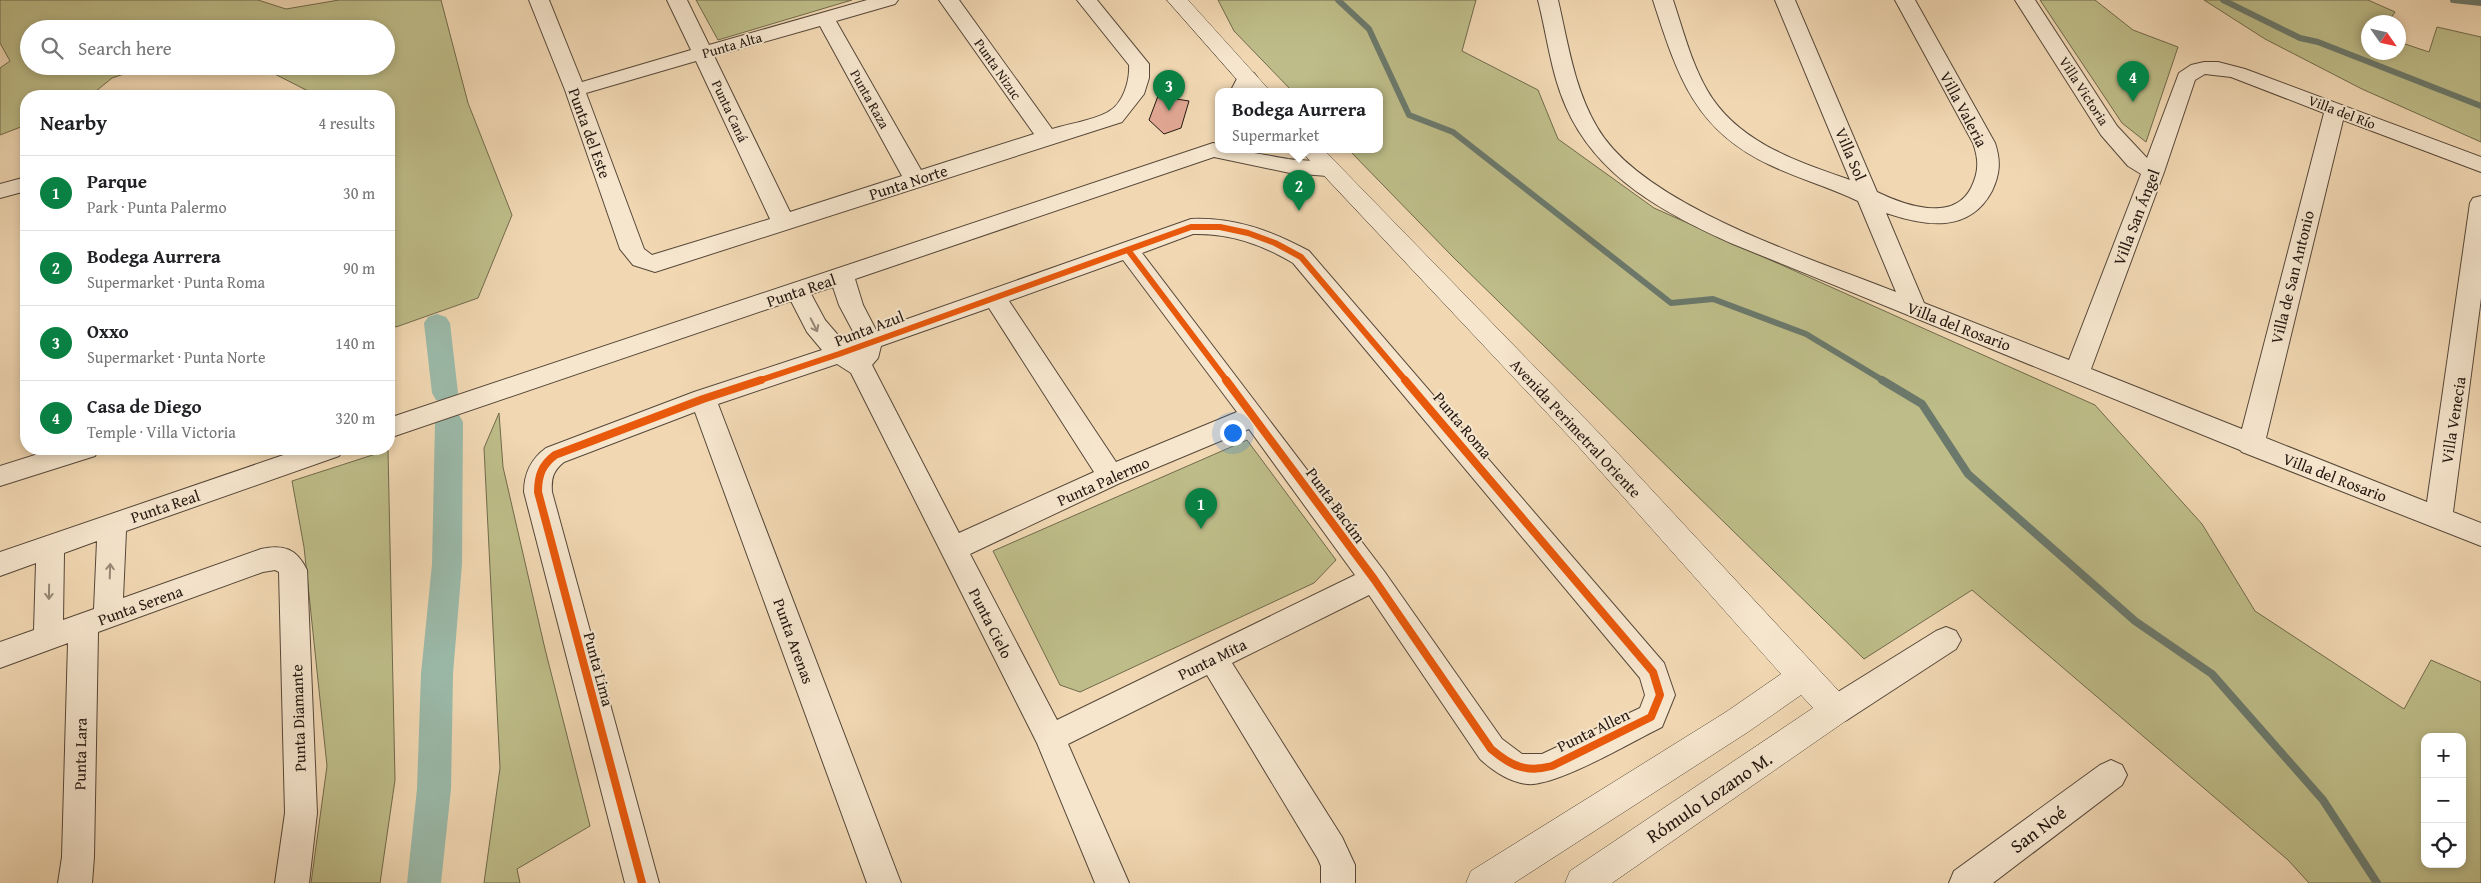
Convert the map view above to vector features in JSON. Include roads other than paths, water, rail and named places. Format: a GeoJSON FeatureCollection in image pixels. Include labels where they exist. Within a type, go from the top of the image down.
{"type":"FeatureCollection","features":[{"type":"Feature","properties":{"kind":"street","name":"Punta del Este"},"geometry":{"type":"LineString","coordinates":[[539,0],[575,90],[632,249],[636,256],[644,262]]}},
{"type":"Feature","properties":{"kind":"street","name":"Punta Caná"},"geometry":{"type":"LineString","coordinates":[[677,0],[783,222]]}},
{"type":"Feature","properties":{"kind":"street","name":"Punta Alta"},"geometry":{"type":"LineString","coordinates":[[575,90],[888,0]]}},
{"type":"Feature","properties":{"kind":"street","name":"Punta Nizuc"},"geometry":{"type":"LineString","coordinates":[[949,0],[1047,137]]}},
{"type":"Feature","properties":{"kind":"street","name":"Punta Norte"},"geometry":{"type":"LineString","coordinates":[[644,262],[655,264],[1047,137],[1115,117],[1124,111],[1140,76],[1139,64],[1087,0]]}},
{"type":"Feature","properties":{"kind":"street"},"geometry":{"type":"LineString","coordinates":[[1177,0],[1249,87]]}},
{"type":"Feature","properties":{"kind":"street","name":"Villa del Rosario"},"geometry":{"type":"LineString","coordinates":[[1548,0],[1576,108],[1608,157],[1625,173],[1649,190],[1724,232],[2481,536]]}},
{"type":"Feature","properties":{"kind":"street","name":"Villa Valeria"},"geometry":{"type":"LineString","coordinates":[[1663,0],[1685,65],[1697,91],[1713,115],[1735,134],[1774,158],[1900,210],[1942,215],[1960,212],[1977,199],[1987,180],[1990,162],[1984,143],[1905,0]]}},
{"type":"Feature","properties":{"kind":"street","name":"Villa Sol"},"geometry":{"type":"LineString","coordinates":[[1785,0],[1915,309]]}},
{"type":"Feature","properties":{"kind":"street","name":"Villa Victoria"},"geometry":{"type":"LineString","coordinates":[[2025,0],[2109,130],[2136,161],[2153,172]]}},
{"type":"Feature","properties":{"kind":"street","name":"Punta Raza"},"geometry":{"type":"LineString","coordinates":[[825,18],[915,180]]}},
{"type":"Feature","properties":{"kind":"street","name":"Villa del Río"},"geometry":{"type":"LineString","coordinates":[[2201,68],[2212,67],[2238,73],[2481,165]]}},
{"type":"Feature","properties":{"kind":"street","name":"Villa San Ángel"},"geometry":{"type":"LineString","coordinates":[[2076,372],[2153,172],[2186,77],[2193,70],[2201,68]]}},
{"type":"Feature","properties":{"kind":"street","name":"Villa de San Antonio"},"geometry":{"type":"LineString","coordinates":[[2251,444],[2335,109]]}},
{"type":"Feature","properties":{"kind":"street","name":"Punta Real"},"geometry":{"type":"LineString","coordinates":[[395,426],[842,276],[1215,143]]}},
{"type":"Feature","properties":{"kind":"street","name":"Punta Real"},"geometry":{"type":"LineString","coordinates":[[1248,153],[1290,166],[1319,159]]}},
{"type":"Feature","properties":{"kind":"street","name":"Avenida Perimetral Oriente"},"geometry":{"type":"LineString","coordinates":[[1319,159],[1588,438],[1836,710]]}},
{"type":"Feature","properties":{"kind":"street"},"geometry":{"type":"LineString","coordinates":[[0,191],[20,186]]}},
{"type":"Feature","properties":{"kind":"street","name":"Villa Venecia"},"geometry":{"type":"LineString","coordinates":[[2438,518],[2460,369],[2481,203]]}},
{"type":"Feature","properties":{"kind":"street","name":"Punta Azul"},"geometry":{"type":"LineString","coordinates":[[544,463],[555,455],[703,399],[856,354],[994,297],[1190,227],[1206,225]]}},
{"type":"Feature","properties":{"kind":"street","name":"Punta Roma"},"geometry":{"type":"LineString","coordinates":[[1206,225],[1221,226],[1267,239],[1301,257],[1653,672],[1660,695]]}},
{"type":"Feature","properties":{"kind":"street","name":"Punta Bacúm"},"geometry":{"type":"LineString","coordinates":[[1128,250],[1254,416],[1374,579],[1491,749],[1504,761],[1524,771]]}},
{"type":"Feature","properties":{"kind":"street","name":"Punta Cielo"},"geometry":{"type":"LineString","coordinates":[[842,276],[852,305],[856,354],[1050,738],[1112,883]]}},
{"type":"Feature","properties":{"kind":"street","name":"Punta Cielo"},"geometry":{"type":"LineString","coordinates":[[798,291],[818,332],[856,354]]}},
{"type":"Feature","properties":{"kind":"street"},"geometry":{"type":"LineString","coordinates":[[994,297],[1111,476]]}},
{"type":"Feature","properties":{"kind":"street","name":"Punta Arenas"},"geometry":{"type":"LineString","coordinates":[[703,399],[884,883]]}},
{"type":"Feature","properties":{"kind":"street","name":"Punta Palermo"},"geometry":{"type":"LineString","coordinates":[[953,549],[1111,476],[1254,416]]}},
{"type":"Feature","properties":{"kind":"street"},"geometry":{"type":"LineString","coordinates":[[0,476],[61,455]]}},
{"type":"Feature","properties":{"kind":"street","name":"Punta Real"},"geometry":{"type":"LineString","coordinates":[[0,564],[313,455]]}},
{"type":"Feature","properties":{"kind":"street","name":"Punta Lima"},"geometry":{"type":"LineString","coordinates":[[544,463],[539,474],[538,492],[642,883]]}},
{"type":"Feature","properties":{"kind":"street","name":"Punta Lara"},"geometry":{"type":"LineString","coordinates":[[75,883],[96,621],[112,525]]}},
{"type":"Feature","properties":{"kind":"street"},"geometry":{"type":"LineString","coordinates":[[48,638],[50,546]]}},
{"type":"Feature","properties":{"kind":"street","name":"Punta Serena"},"geometry":{"type":"LineString","coordinates":[[0,655],[252,564],[280,558]]}},
{"type":"Feature","properties":{"kind":"street","name":"Punta Diamante"},"geometry":{"type":"LineString","coordinates":[[280,558],[287,561],[293,570],[301,813],[292,883]]}},
{"type":"Feature","properties":{"kind":"street","name":"Punta Mita"},"geometry":{"type":"LineString","coordinates":[[1050,738],[1374,579]]}},
{"type":"Feature","properties":{"kind":"street"},"geometry":{"type":"LineString","coordinates":[[1836,710],[1946,640]]}},
{"type":"Feature","properties":{"kind":"street"},"geometry":{"type":"LineString","coordinates":[[1213,658],[1330,848],[1338,866],[1339,881]]}},
{"type":"Feature","properties":{"kind":"street"},"geometry":{"type":"LineString","coordinates":[[1483,883],[1737,722],[1803,676]]}},
{"type":"Feature","properties":{"kind":"street","name":"Punta Allen"},"geometry":{"type":"LineString","coordinates":[[1524,771],[1537,771],[1552,766],[1651,717],[1660,695]]}},
{"type":"Feature","properties":{"kind":"street","name":"Rómulo Lozano M."},"geometry":{"type":"LineString","coordinates":[[1582,883],[1836,710]]}},
{"type":"Feature","properties":{"kind":"street","name":"San Noé"},"geometry":{"type":"LineString","coordinates":[[1966,883],[2111,775]]}},
{"type":"Feature","properties":{"kind":"waterway"},"geometry":{"type":"LineString","coordinates":[[1338,0],[1369,29],[1409,115],[1453,132],[1671,303],[1713,299],[1806,334],[1884,381]]}},
{"type":"Feature","properties":{"kind":"waterway"},"geometry":{"type":"LineString","coordinates":[[2223,0],[2300,38],[2318,42],[2481,106]]}},
{"type":"Feature","properties":{"kind":"waterway"},"geometry":{"type":"LineString","coordinates":[[2453,0],[2481,3]]}},
{"type":"Feature","properties":{"kind":"waterway"},"geometry":{"type":"LineString","coordinates":[[437,323],[445,393]]}},
{"type":"Feature","properties":{"kind":"waterway"},"geometry":{"type":"LineString","coordinates":[[1882,380],[1922,404],[1968,474],[2135,621],[2212,674],[2323,800],[2377,883]]}},
{"type":"Feature","properties":{"kind":"waterway"},"geometry":{"type":"LineString","coordinates":[[424,883],[434,789],[437,674],[447,564],[449,422]]}},
{"type":"Feature","properties":{"kind":"place","name":"Casa de Diego"},"geometry":{"type":"Point","coordinates":[2133,102]}},
{"type":"Feature","properties":{"kind":"place","name":"Oxxo"},"geometry":{"type":"Point","coordinates":[1169,111]}},
{"type":"Feature","properties":{"kind":"place","name":"Bodega Aurrera"},"geometry":{"type":"Point","coordinates":[1299,211]}},
{"type":"Feature","properties":{"kind":"place","name":"Parque"},"geometry":{"type":"Point","coordinates":[1201,529]}}]}
